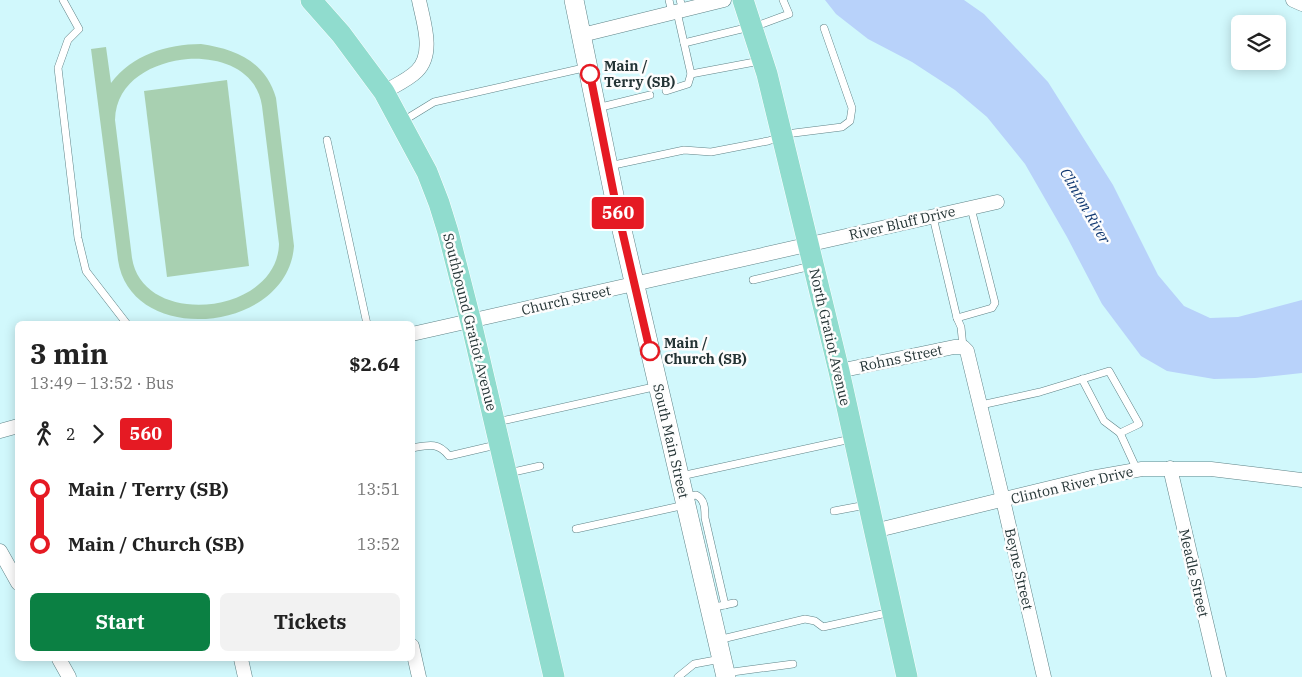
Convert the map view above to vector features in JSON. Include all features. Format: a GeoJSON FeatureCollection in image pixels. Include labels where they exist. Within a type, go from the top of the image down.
{"type":"FeatureCollection","features":[{"type":"Feature","properties":{"kind":"main road","name":"Southbound Gratiot Avenue"},"geometry":{"type":"LineString","coordinates":[[311,0],[341,34],[384,92],[427,172],[439,203],[471,322],[554,677]]}},
{"type":"Feature","properties":{"kind":"main road","name":"North Gratiot Avenue"},"geometry":{"type":"LineString","coordinates":[[743,0],[763,60],[782,136],[839,372],[907,677]]}},
{"type":"Feature","properties":{"kind":"street"},"geometry":{"type":"LineString","coordinates":[[384,92],[417,71],[426,55],[419,0]]}},
{"type":"Feature","properties":{"kind":"street","name":"South Main Street"},"geometry":{"type":"LineString","coordinates":[[574,0],[634,285],[679,477],[717,607],[722,662]]}},
{"type":"Feature","properties":{"kind":"street"},"geometry":{"type":"LineString","coordinates":[[582,35],[676,7],[724,0]]}},
{"type":"Feature","properties":{"kind":"street"},"geometry":{"type":"LineString","coordinates":[[1293,0],[1302,4]]}},
{"type":"Feature","properties":{"kind":"street","name":"River Bluff Drive"},"geometry":{"type":"LineString","coordinates":[[808,245],[997,202]]}},
{"type":"Feature","properties":{"kind":"street","name":"Church Street"},"geometry":{"type":"LineString","coordinates":[[415,333],[808,245]]}},
{"type":"Feature","properties":{"kind":"street","name":"Rohns Street"},"geometry":{"type":"LineString","coordinates":[[839,372],[954,347],[963,347]]}},
{"type":"Feature","properties":{"kind":"street","name":"Beyne Street"},"geometry":{"type":"LineString","coordinates":[[963,347],[968,354],[1044,677]]}},
{"type":"Feature","properties":{"kind":"street"},"geometry":{"type":"LineString","coordinates":[[0,431],[15,427]]}},
{"type":"Feature","properties":{"kind":"street","name":"Clinton River Drive"},"geometry":{"type":"LineString","coordinates":[[874,531],[1091,478],[1137,470],[1170,468],[1244,472],[1302,480]]}},
{"type":"Feature","properties":{"kind":"street","name":"Meadle Street"},"geometry":{"type":"LineString","coordinates":[[1170,468],[1219,677]]}},
{"type":"Feature","properties":{"kind":"street"},"geometry":{"type":"LineString","coordinates":[[0,551],[15,578]]}},
{"type":"Feature","properties":{"kind":"street"},"geometry":{"type":"LineString","coordinates":[[415,658],[420,677]]}},
{"type":"Feature","properties":{"kind":"street"},"geometry":{"type":"LineString","coordinates":[[60,661],[69,677]]}},
{"type":"Feature","properties":{"kind":"street"},"geometry":{"type":"LineString","coordinates":[[241,661],[245,677]]}},
{"type":"Feature","properties":{"kind":"lane"},"geometry":{"type":"LineString","coordinates":[[63,0],[79,29],[68,40],[58,68],[78,238],[86,271],[125,321]]}},
{"type":"Feature","properties":{"kind":"lane"},"geometry":{"type":"LineString","coordinates":[[684,43],[752,26],[789,14],[784,0]]}},
{"type":"Feature","properties":{"kind":"lane"},"geometry":{"type":"LineString","coordinates":[[666,91],[688,84],[690,74],[676,7]]}},
{"type":"Feature","properties":{"kind":"lane"},"geometry":{"type":"LineString","coordinates":[[608,166],[684,150],[711,152],[768,141],[794,133],[842,127],[850,120],[852,108],[824,28]]}},
{"type":"Feature","properties":{"kind":"lane"},"geometry":{"type":"LineString","coordinates":[[690,74],[763,60]]}},
{"type":"Feature","properties":{"kind":"lane"},"geometry":{"type":"LineString","coordinates":[[401,122],[434,102],[588,67]]}},
{"type":"Feature","properties":{"kind":"lane"},"geometry":{"type":"LineString","coordinates":[[596,108],[650,95]]}},
{"type":"Feature","properties":{"kind":"lane"},"geometry":{"type":"LineString","coordinates":[[327,140],[366,321]]}},
{"type":"Feature","properties":{"kind":"lane"},"geometry":{"type":"LineString","coordinates":[[957,318],[992,308],[995,304],[971,208]]}},
{"type":"Feature","properties":{"kind":"lane"},"geometry":{"type":"LineString","coordinates":[[933,217],[960,327],[963,347]]}},
{"type":"Feature","properties":{"kind":"lane"},"geometry":{"type":"LineString","coordinates":[[754,280],[813,266]]}},
{"type":"Feature","properties":{"kind":"lane"},"geometry":{"type":"LineString","coordinates":[[980,405],[1040,392],[1109,371],[1139,424],[1120,433]]}},
{"type":"Feature","properties":{"kind":"lane"},"geometry":{"type":"LineString","coordinates":[[1082,379],[1104,422],[1120,433],[1137,470]]}},
{"type":"Feature","properties":{"kind":"lane"},"geometry":{"type":"LineString","coordinates":[[495,422],[658,386]]}},
{"type":"Feature","properties":{"kind":"lane"},"geometry":{"type":"LineString","coordinates":[[679,477],[854,438]]}},
{"type":"Feature","properties":{"kind":"lane"},"geometry":{"type":"LineString","coordinates":[[415,448],[436,445],[442,448],[449,456],[500,444]]}},
{"type":"Feature","properties":{"kind":"lane"},"geometry":{"type":"LineString","coordinates":[[506,473],[540,466]]}},
{"type":"Feature","properties":{"kind":"lane"},"geometry":{"type":"LineString","coordinates":[[576,529],[685,501]]}},
{"type":"Feature","properties":{"kind":"lane"},"geometry":{"type":"LineString","coordinates":[[834,511],[868,504]]}},
{"type":"Feature","properties":{"kind":"lane"},"geometry":{"type":"LineString","coordinates":[[717,607],[734,603]]}},
{"type":"Feature","properties":{"kind":"lane"},"geometry":{"type":"LineString","coordinates":[[722,662],[804,619],[815,622],[822,627],[892,612]]}},
{"type":"Feature","properties":{"kind":"lane"},"geometry":{"type":"LineString","coordinates":[[678,677],[694,664],[722,662],[793,664]]}},
{"type":"Feature","properties":{"kind":"green space"},"geometry":{"type":"Polygon","coordinates":[[[188,45],[214,46],[248,59],[265,75],[271,86],[276,98],[294,246],[285,275],[266,297],[239,312],[209,319],[178,317],[150,307],[129,288],[118,260],[91,49],[106,47],[111,83],[129,65],[140,58],[163,49],[188,45]],[[188,59],[162,64],[139,76],[122,94],[117,106],[115,120],[132,258],[141,281],[159,296],[183,303],[209,304],[235,298],[257,286],[273,268],[279,244],[259,94],[253,83],[235,68],[213,60],[188,59]]]}},
{"type":"Feature","properties":{"kind":"green space"},"geometry":{"type":"Polygon","coordinates":[[[227,80],[249,266],[167,277],[144,91],[227,80]]]}},
{"type":"Feature","properties":{"kind":"water","name":"Clinton River"},"geometry":{"type":"Polygon","coordinates":[[[825,0],[964,0],[984,14],[1048,82],[1113,185],[1158,275],[1184,306],[1210,318],[1238,317],[1302,300],[1302,373],[1255,378],[1214,379],[1167,371],[1141,356],[1102,304],[1067,237],[1025,164],[987,117],[955,90],[912,62],[868,39],[836,14],[825,0]]]}},
{"type":"Feature","properties":{"kind":"bus line","name":"560"},"geometry":{"type":"LineString","coordinates":[[590,74],[615,200],[650,351]]}},
{"type":"Feature","properties":{"kind":"place","name":"Main / Terry (SB)"},"geometry":{"type":"Point","coordinates":[590,74]}},
{"type":"Feature","properties":{"kind":"place","name":"Main / Church (SB)"},"geometry":{"type":"Point","coordinates":[650,351]}}]}
